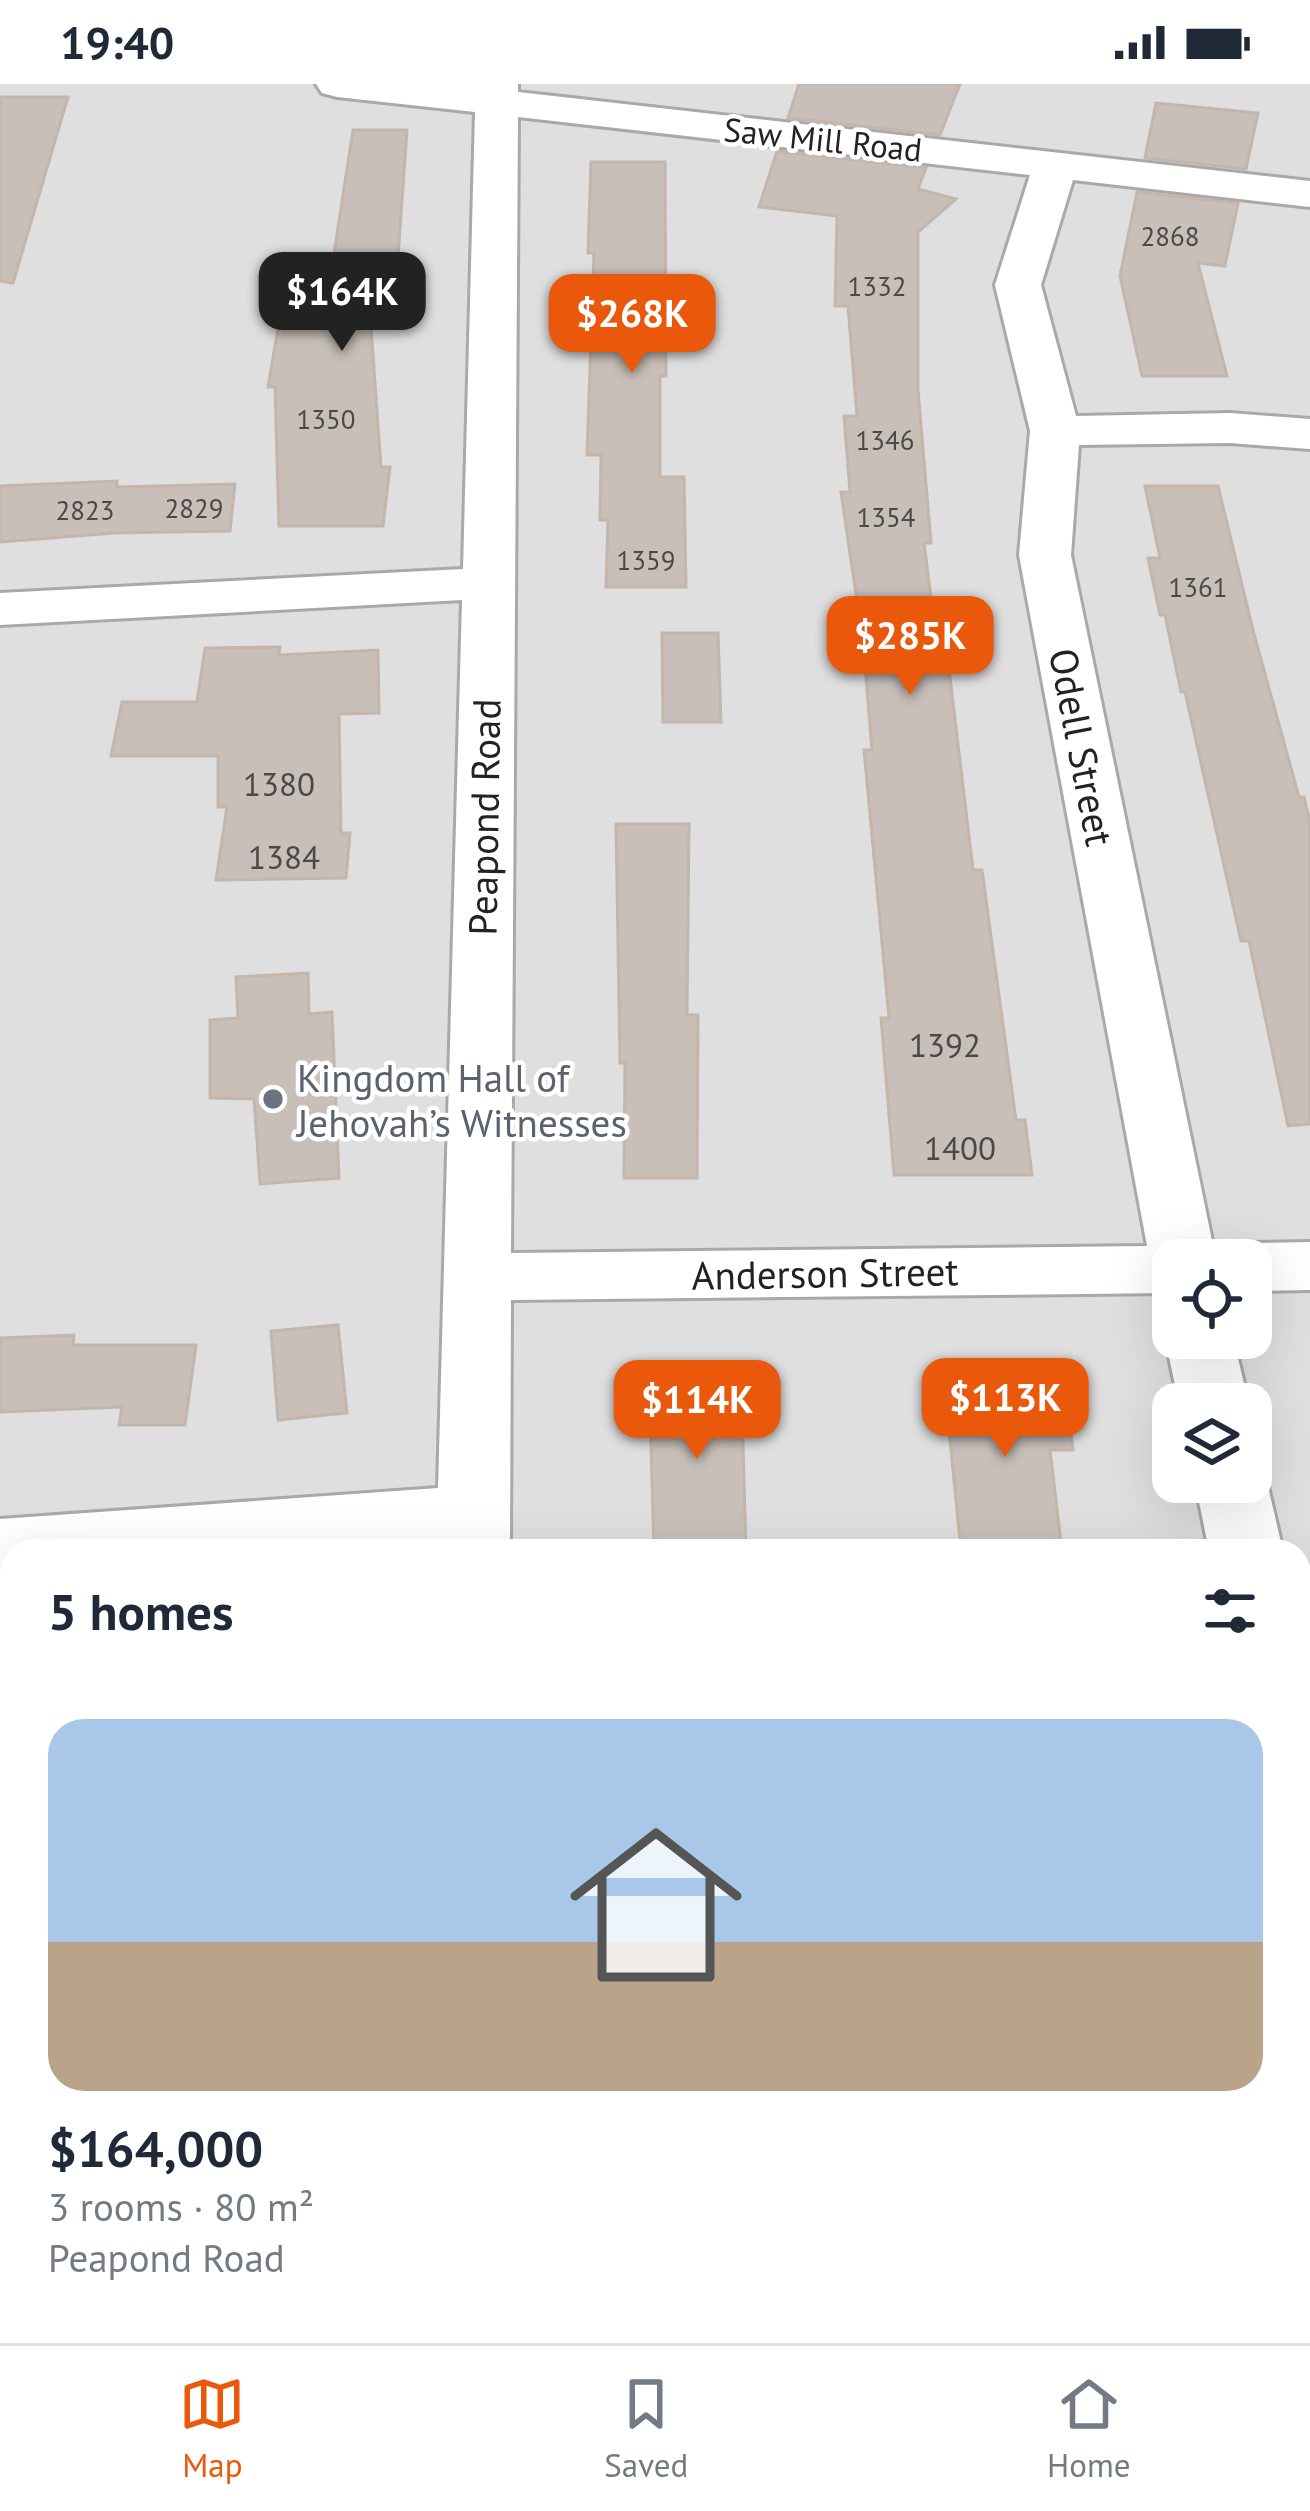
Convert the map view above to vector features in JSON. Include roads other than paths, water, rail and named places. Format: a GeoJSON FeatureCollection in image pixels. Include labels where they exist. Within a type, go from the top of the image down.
{"type":"FeatureCollection","features":[{"type":"Feature","properties":{"kind":"street","name":"Saw Mill Road"},"geometry":{"type":"LineString","coordinates":[[337,84],[497,93],[1055,166],[1310,194]]}},
{"type":"Feature","properties":{"kind":"street","name":"Peapond Road"},"geometry":{"type":"LineString","coordinates":[[473,1532],[497,93]]}},
{"type":"Feature","properties":{"kind":"street","name":"Odell Street"},"geometry":{"type":"LineString","coordinates":[[1055,166],[1018,285],[1055,431],[1045,555],[1179,1239]]}},
{"type":"Feature","properties":{"kind":"street"},"geometry":{"type":"LineString","coordinates":[[1055,431],[1230,428],[1310,434]]}},
{"type":"Feature","properties":{"kind":"street"},"geometry":{"type":"LineString","coordinates":[[0,609],[487,583]]}},
{"type":"Feature","properties":{"kind":"street"},"geometry":{"type":"LineString","coordinates":[[1272,1267],[1310,1266]]}},
{"type":"Feature","properties":{"kind":"street","name":"Anderson Street"},"geometry":{"type":"LineString","coordinates":[[478,1277],[1152,1268]]}},
{"type":"Feature","properties":{"kind":"street"},"geometry":{"type":"LineString","coordinates":[[1236,1503],[1243,1539]]}},
{"type":"Feature","properties":{"kind":"street"},"geometry":{"type":"LineString","coordinates":[[252,1539],[473,1532]]}},
{"type":"Feature","properties":{"kind":"place","name":"Kingdom Hall of Jehovah’s Witnesses"},"geometry":{"type":"Point","coordinates":[273,1099]}}]}
